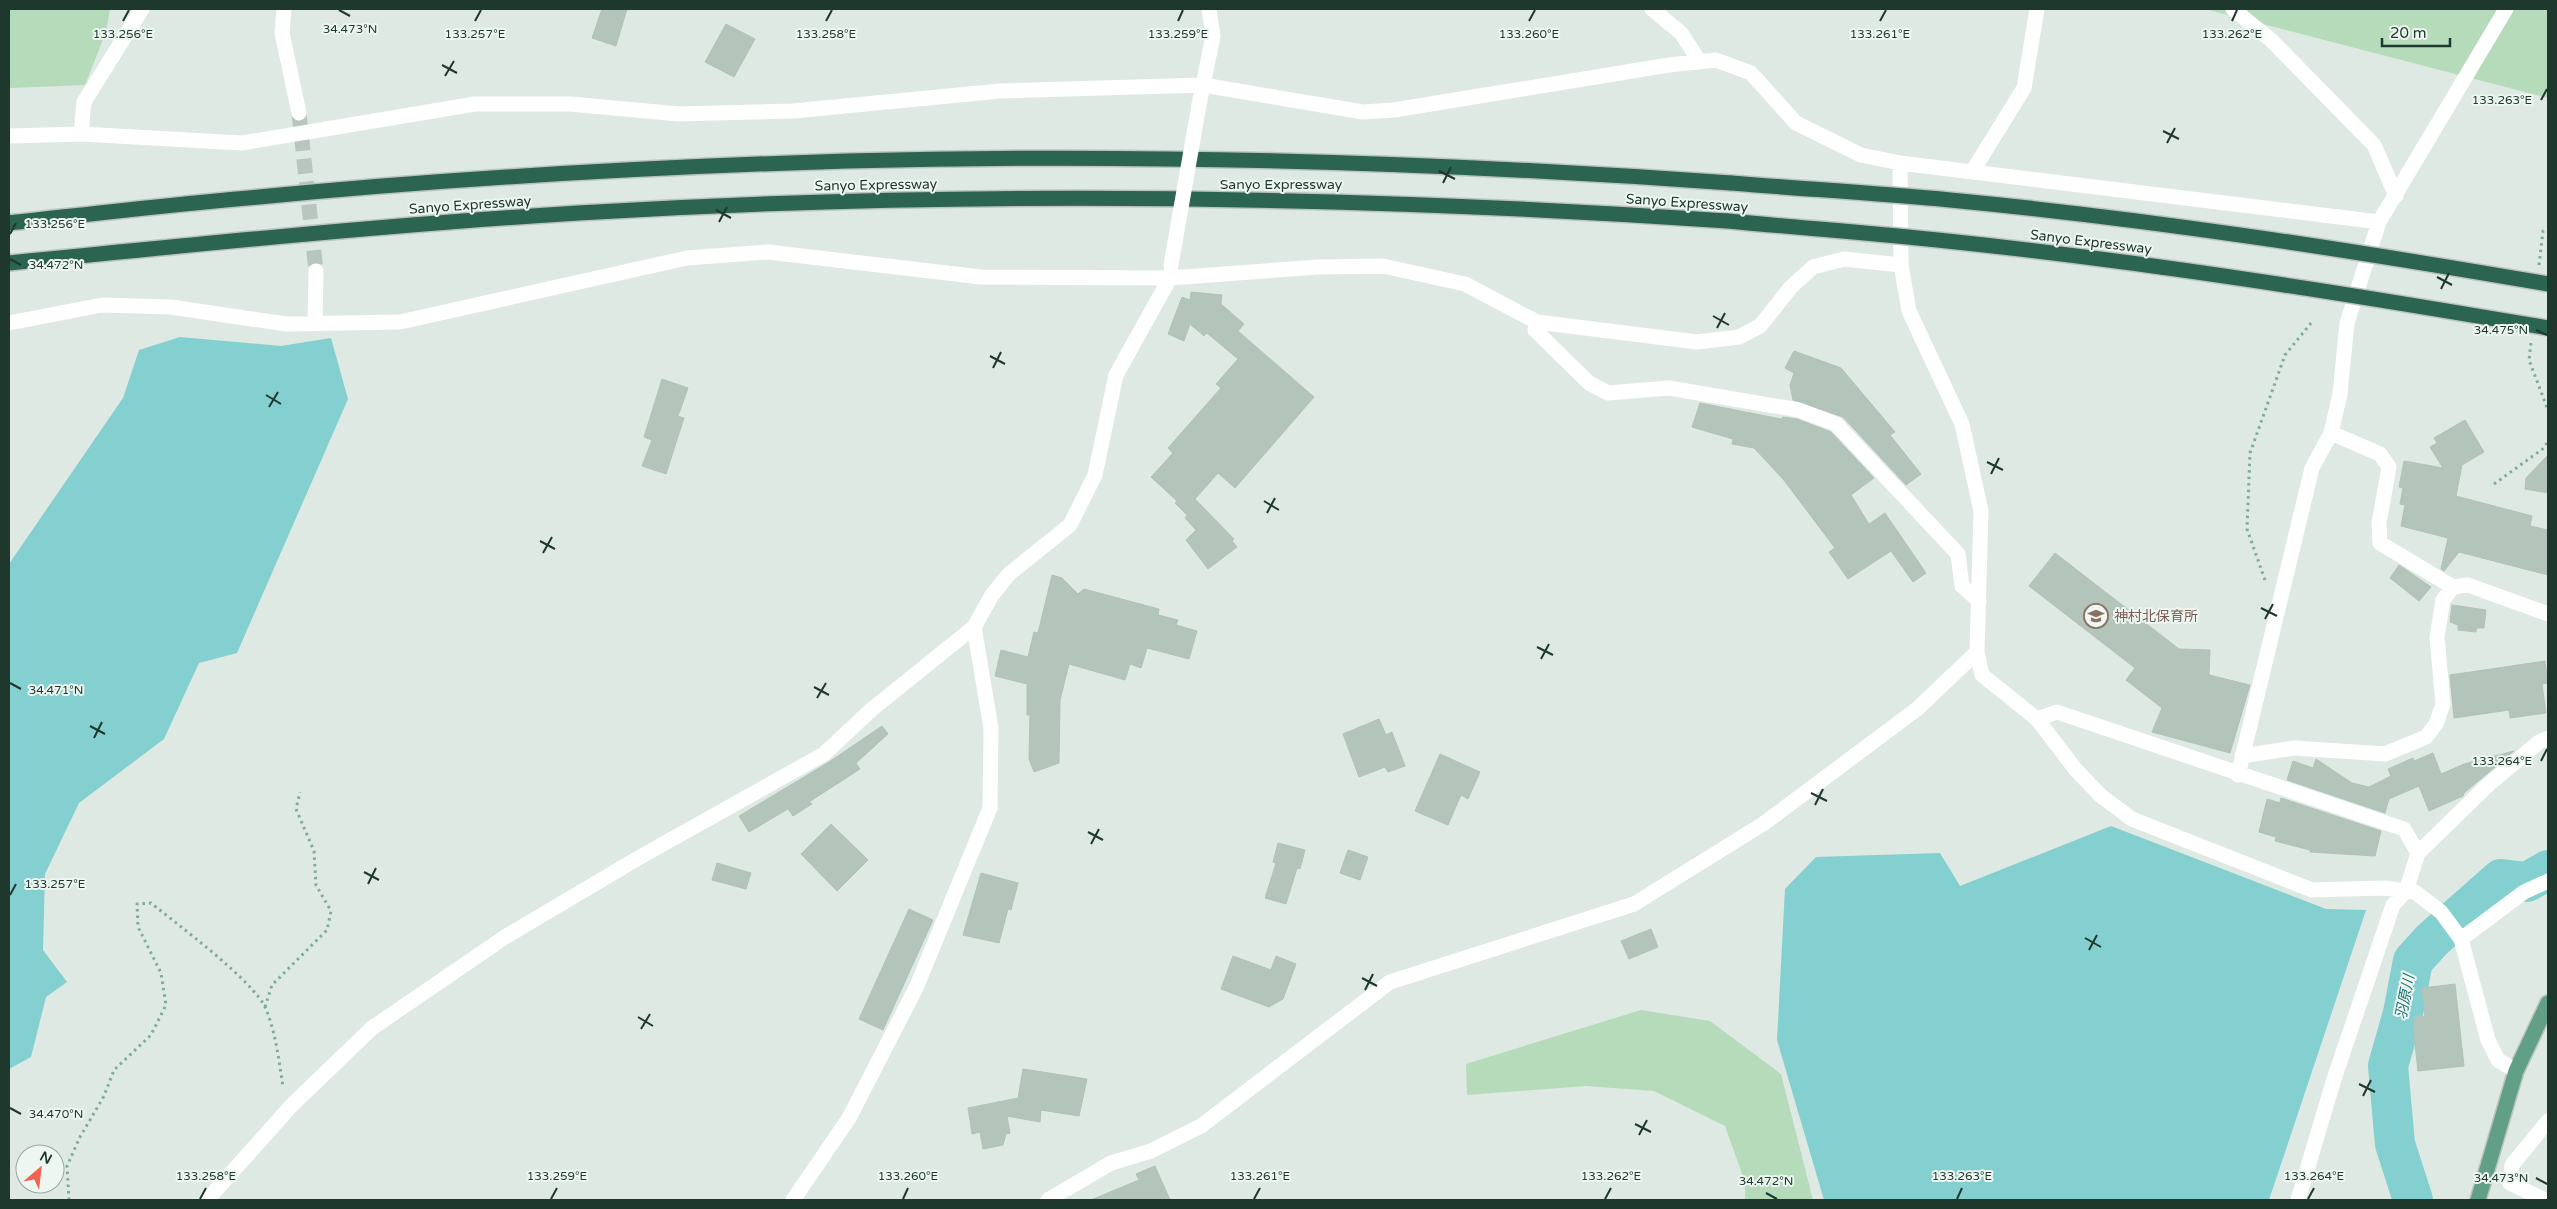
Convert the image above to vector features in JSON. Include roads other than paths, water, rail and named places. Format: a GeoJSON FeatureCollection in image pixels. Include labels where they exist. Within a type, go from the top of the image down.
{"type":"FeatureCollection","features":[{"type":"Feature","properties":{"kind":"highway","name":"Sanyo Expressway"},"geometry":{"type":"LineString","coordinates":[[9,223],[261,196],[565,174],[848,161],[1087,158],[1354,162],[1547,170],[1950,200],[2160,224],[2362,252],[2548,284]]}},
{"type":"Feature","properties":{"kind":"highway","name":"Sanyo Expressway"},"geometry":{"type":"LineString","coordinates":[[9,263],[264,237],[578,213],[849,201],[1086,199],[1353,201],[1538,208],[1728,221],[1947,240],[2154,266],[2369,297],[2548,328]]}},
{"type":"Feature","properties":{"kind":"main road"},"geometry":{"type":"LineString","coordinates":[[2478,1200],[2516,1071],[2548,1003]]}},
{"type":"Feature","properties":{"kind":"street"},"geometry":{"type":"LineString","coordinates":[[81,134],[84,102],[142,9]]}},
{"type":"Feature","properties":{"kind":"street"},"geometry":{"type":"LineString","coordinates":[[284,9],[282,33],[299,113]]}},
{"type":"Feature","properties":{"kind":"street"},"geometry":{"type":"LineString","coordinates":[[207,1200],[292,1106],[372,1028],[505,937],[640,857],[824,754],[871,710],[974,627],[992,595],[1009,574],[1070,525],[1096,475],[1116,376],[1170,272],[1213,36],[1209,9]]}},
{"type":"Feature","properties":{"kind":"street"},"geometry":{"type":"LineString","coordinates":[[1652,9],[1681,33],[1700,62]]}},
{"type":"Feature","properties":{"kind":"street"},"geometry":{"type":"LineString","coordinates":[[1972,172],[2024,88],[2037,9]]}},
{"type":"Feature","properties":{"kind":"street"},"geometry":{"type":"LineString","coordinates":[[2234,9],[2271,40],[2374,145],[2396,196]]}},
{"type":"Feature","properties":{"kind":"street"},"geometry":{"type":"LineString","coordinates":[[2238,775],[2312,468],[2331,432],[2340,394],[2347,323],[2379,222],[2506,9]]}},
{"type":"Feature","properties":{"kind":"street"},"geometry":{"type":"LineString","coordinates":[[9,136],[81,134],[242,143],[475,104],[570,104],[679,114],[784,112],[1000,91],[1203,85],[1363,112],[1394,110],[1669,65],[1716,60],[1751,73],[1796,123],[1861,155],[1900,164],[2379,222]]}},
{"type":"Feature","properties":{"kind":"street"},"geometry":{"type":"LineString","coordinates":[[1900,164],[1901,265],[1909,311],[1962,424],[1981,511],[1977,652],[1982,675],[2037,719],[2076,770],[2101,796],[2132,819],[2312,890],[2385,888],[2416,892],[2441,912],[2461,939],[2488,1040],[2498,1060],[2516,1071]]}},
{"type":"Feature","properties":{"kind":"street"},"geometry":{"type":"LineString","coordinates":[[9,323],[102,305],[172,307],[286,324],[400,322],[687,258],[768,252],[981,277],[1383,266],[1465,284],[1537,322],[1697,342],[1739,336],[1760,326],[1791,287],[1812,267],[1844,259],[1901,265]]}},
{"type":"Feature","properties":{"kind":"street"},"geometry":{"type":"LineString","coordinates":[[315,323],[316,271]]}},
{"type":"Feature","properties":{"kind":"street"},"geometry":{"type":"LineString","coordinates":[[1537,322],[1535,330],[1589,383],[1608,393],[1669,388],[1799,410],[1836,424],[1958,554],[1962,586],[1979,601]]}},
{"type":"Feature","properties":{"kind":"street"},"geometry":{"type":"LineString","coordinates":[[2331,432],[2380,454],[2389,467],[2379,523],[2380,543],[2453,587]]}},
{"type":"Feature","properties":{"kind":"street"},"geometry":{"type":"LineString","coordinates":[[2242,756],[2294,748],[2385,754],[2426,737],[2436,724],[2443,704],[2437,637],[2443,600],[2453,587],[2468,584],[2548,614]]}},
{"type":"Feature","properties":{"kind":"street"},"geometry":{"type":"LineString","coordinates":[[792,1200],[849,1118],[912,997],[990,808],[991,728],[974,627]]}},
{"type":"Feature","properties":{"kind":"street"},"geometry":{"type":"LineString","coordinates":[[1048,1200],[1111,1163],[1151,1151],[1200,1126],[1390,982],[1634,904],[1764,824],[1917,709],[1977,652]]}},
{"type":"Feature","properties":{"kind":"street"},"geometry":{"type":"LineString","coordinates":[[2037,719],[2057,712],[2238,775],[2404,829],[2418,853]]}},
{"type":"Feature","properties":{"kind":"street"},"geometry":{"type":"LineString","coordinates":[[2298,1200],[2334,1079],[2393,906],[2406,891],[2418,853],[2488,785],[2539,742],[2548,738]]}},
{"type":"Feature","properties":{"kind":"street"},"geometry":{"type":"LineString","coordinates":[[2461,939],[2524,892],[2548,881]]}},
{"type":"Feature","properties":{"kind":"street"},"geometry":{"type":"LineString","coordinates":[[2545,1200],[2510,1183],[2512,1165],[2548,1121]]}},
{"type":"Feature","properties":{"kind":"water"},"geometry":{"type":"Polygon","coordinates":[[[180,337],[281,346],[331,338],[348,399],[237,653],[199,663],[164,739],[79,803],[45,874],[43,950],[67,982],[46,997],[31,1057],[9,1069],[9,564],[123,398],[139,350],[180,337]]]}},
{"type":"Feature","properties":{"kind":"water"},"geometry":{"type":"Polygon","coordinates":[[[2111,826],[2326,909],[2366,910],[2269,1200],[1824,1200],[1777,1040],[1785,889],[1816,857],[1940,853],[1960,886],[2111,826]]]}},
{"type":"Feature","properties":{"kind":"waterway","name":"羽原川"},"geometry":{"type":"LineString","coordinates":[[2413,1200],[2395,1144],[2388,1066],[2403,1013],[2413,961],[2432,940],[2501,879],[2527,882],[2548,870]]}},
{"type":"Feature","properties":{"kind":"tunnel"},"geometry":{"type":"LineString","coordinates":[[299,113],[316,271]]}},
{"type":"Feature","properties":{"kind":"place","name":"神村北保育所"},"geometry":{"type":"Point","coordinates":[2096,616]}}]}
